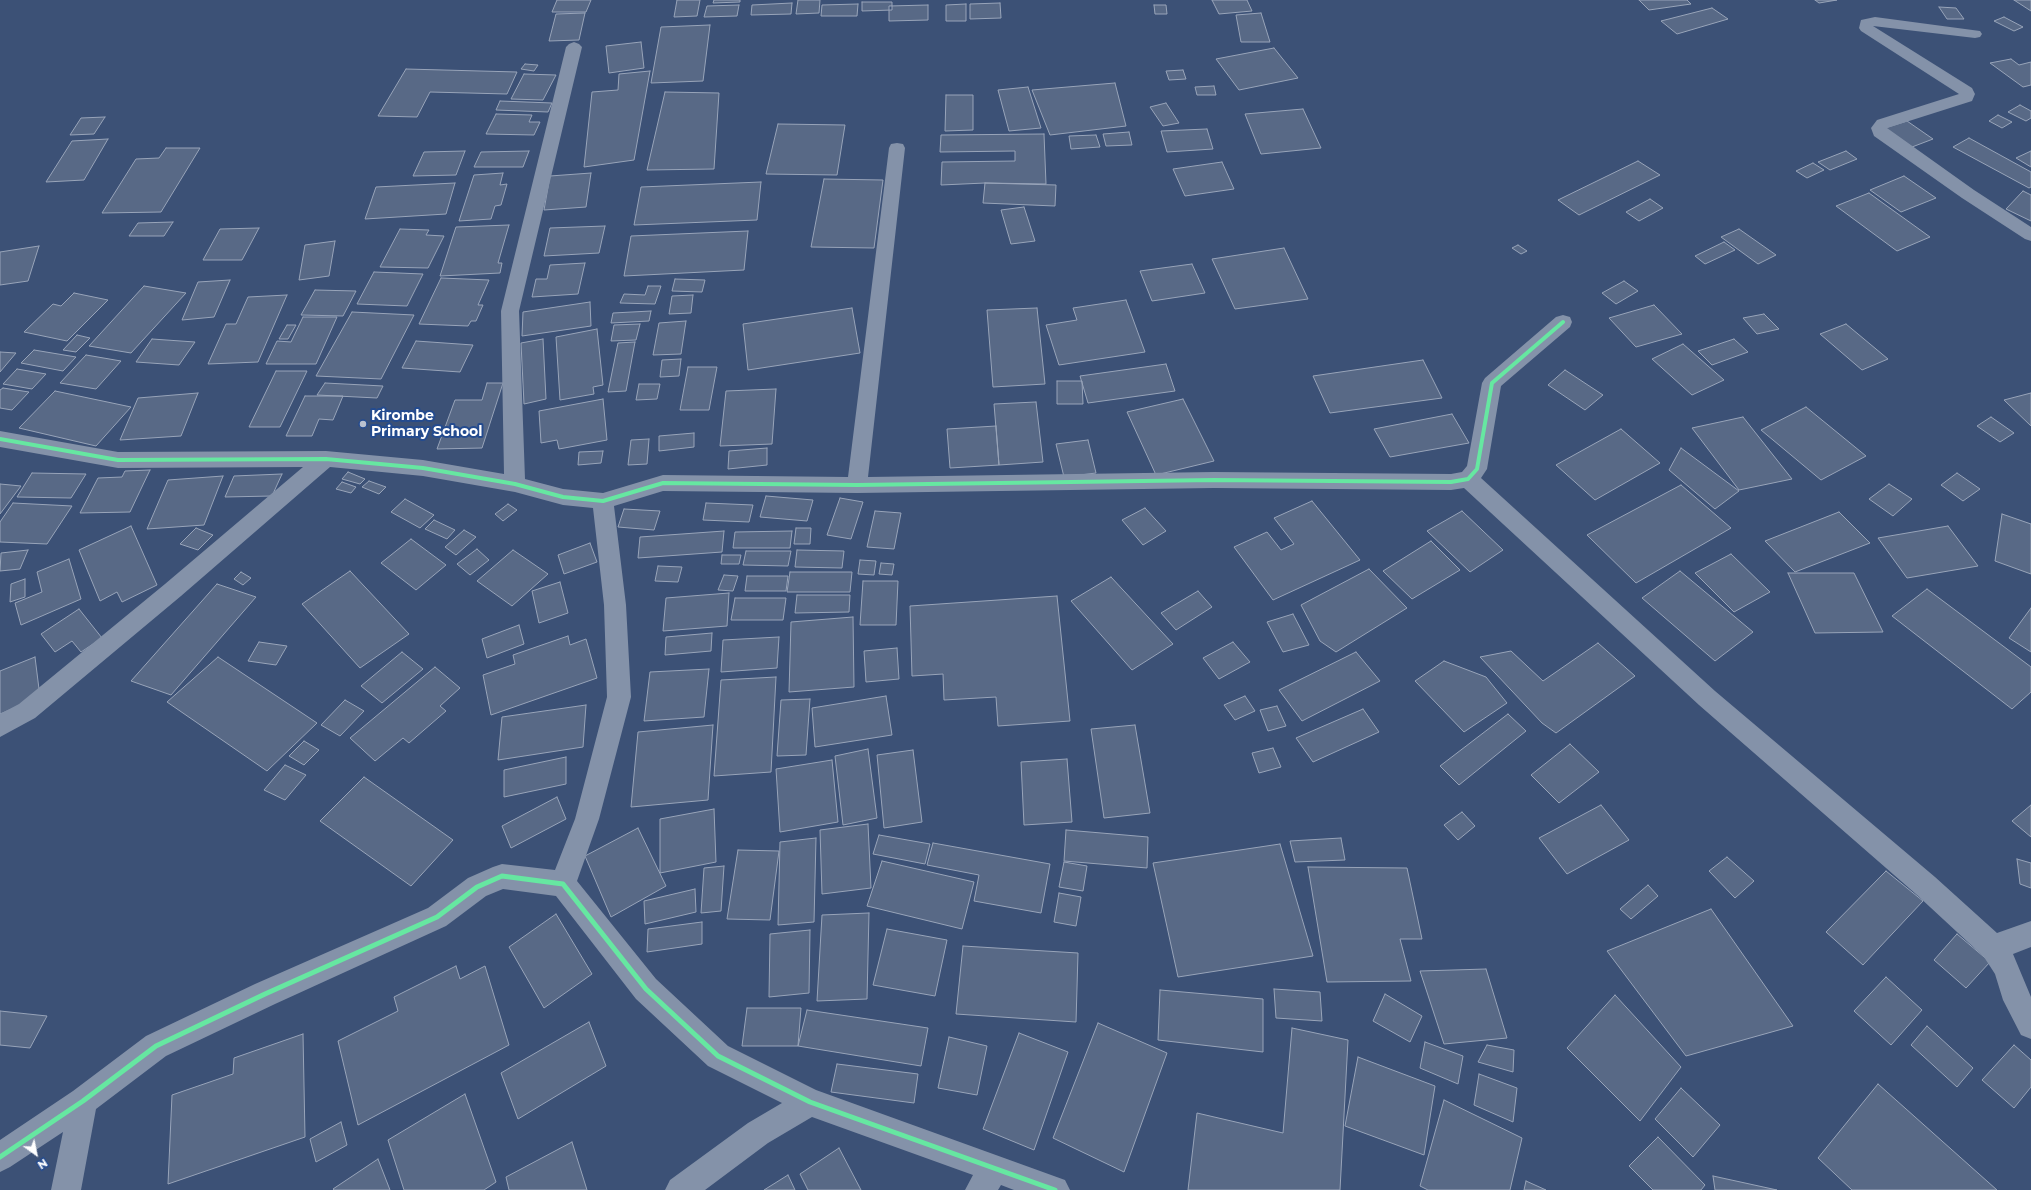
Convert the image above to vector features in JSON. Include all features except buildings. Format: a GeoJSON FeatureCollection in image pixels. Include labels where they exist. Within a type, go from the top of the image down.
{"type":"FeatureCollection","features":[{"type":"Feature","properties":{"kind":"street"},"geometry":{"type":"LineString","coordinates":[[1975,34],[1875,21],[1866,23],[1866,28],[1966,91],[1967,94],[1966,98],[1883,123],[1879,128],[1880,132],[1968,194],[2031,235]]}},
{"type":"Feature","properties":{"kind":"street"},"geometry":{"type":"LineString","coordinates":[[515,484],[510,311],[574,47]]}},
{"type":"Feature","properties":{"kind":"street"},"geometry":{"type":"LineString","coordinates":[[857,484],[897,148]]}},
{"type":"Feature","properties":{"kind":"street"},"geometry":{"type":"LineString","coordinates":[[0,439],[118,460],[326,459],[422,468],[515,484],[563,497],[603,501],[663,483],[857,484],[1214,480],[1451,482],[1468,479],[1477,469],[1492,383],[1562,322]]}},
{"type":"Feature","properties":{"kind":"street"},"geometry":{"type":"LineString","coordinates":[[0,726],[33,706],[173,590],[326,459]]}},
{"type":"Feature","properties":{"kind":"street"},"geometry":{"type":"LineString","coordinates":[[1468,479],[1707,698],[1926,886],[1993,948],[2007,968],[2013,990],[2031,1025]]}},
{"type":"Feature","properties":{"kind":"street"},"geometry":{"type":"LineString","coordinates":[[563,884],[587,819],[619,697],[614,605],[603,501]]}},
{"type":"Feature","properties":{"kind":"street"},"geometry":{"type":"LineString","coordinates":[[0,1157],[83,1101],[156,1046],[265,994],[437,917],[477,887],[502,876],[563,884],[646,989],[718,1056],[810,1102],[924,1142],[987,1180],[1055,1190]]}},
{"type":"Feature","properties":{"kind":"street"},"geometry":{"type":"LineString","coordinates":[[1993,948],[2031,934]]}},
{"type":"Feature","properties":{"kind":"street"},"geometry":{"type":"LineString","coordinates":[[66,1190],[83,1101]]}},
{"type":"Feature","properties":{"kind":"street"},"geometry":{"type":"LineString","coordinates":[[680,1190],[758,1133],[810,1102]]}},
{"type":"Feature","properties":{"kind":"cycle path"},"geometry":{"type":"LineString","coordinates":[[0,439],[118,460],[326,459],[423,468],[515,484],[563,497],[603,501],[663,483],[857,485],[1214,480],[1451,482],[1468,479],[1477,469],[1492,383],[1563,322]]}},
{"type":"Feature","properties":{"kind":"cycle path"},"geometry":{"type":"LineString","coordinates":[[0,1157],[83,1101],[156,1046],[265,994],[437,917],[477,887],[502,876],[563,884],[646,989],[718,1056],[810,1102],[1055,1190]]}},
{"type":"Feature","properties":{"kind":"place","name":"Kirombe Primary School"},"geometry":{"type":"Point","coordinates":[363,424]}}]}
